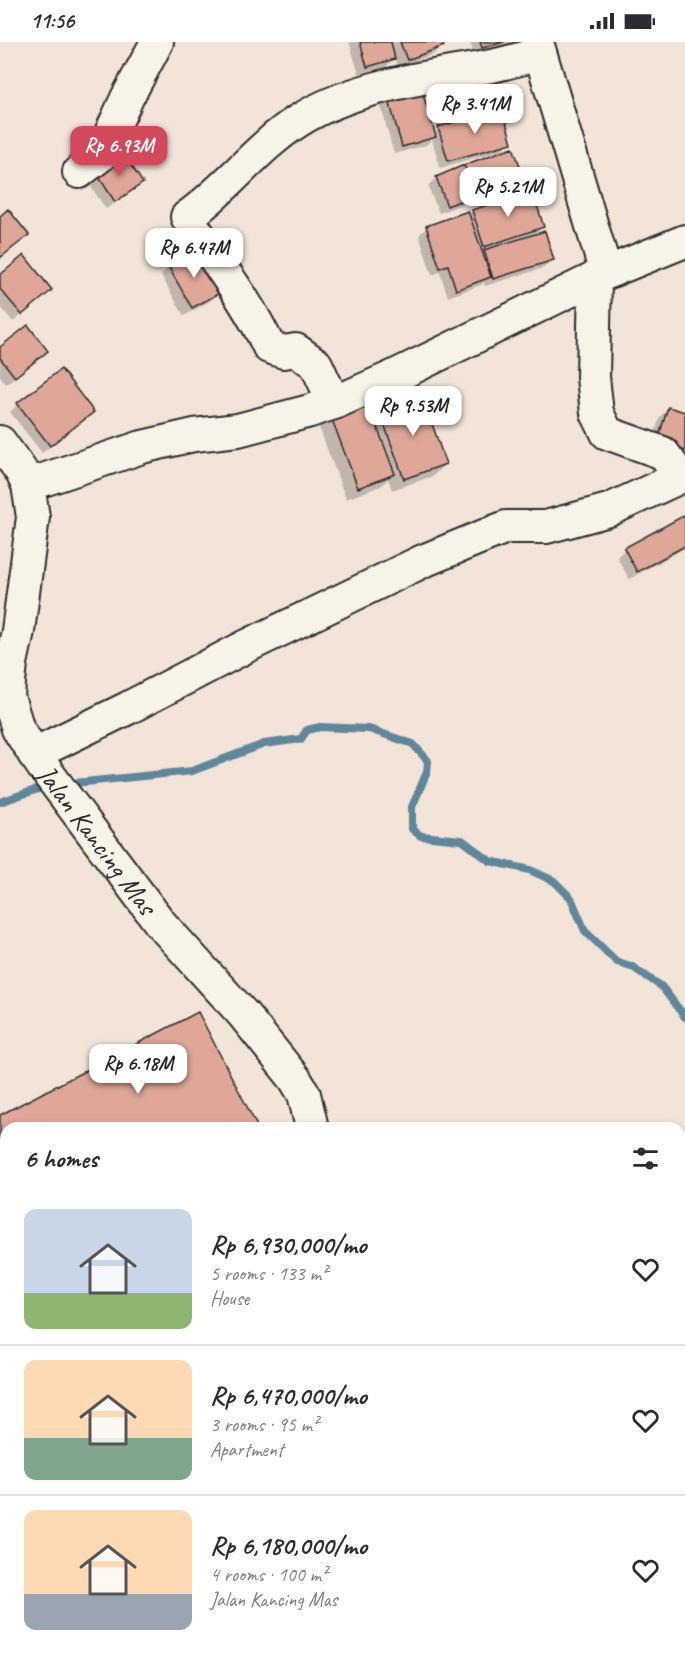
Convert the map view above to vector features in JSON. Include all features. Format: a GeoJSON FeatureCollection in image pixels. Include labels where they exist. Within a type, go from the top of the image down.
{"type":"FeatureCollection","features":[{"type":"Feature","properties":{"kind":"street"},"geometry":{"type":"LineString","coordinates":[[79,172],[101,155],[127,98],[157,42]]}},
{"type":"Feature","properties":{"kind":"street"},"geometry":{"type":"LineString","coordinates":[[24,746],[423,561],[506,527],[546,528],[609,510],[676,479],[672,465],[663,453],[607,434],[597,413],[593,377],[601,276],[538,48],[487,67],[392,85],[321,108],[298,121],[269,143],[205,204],[187,216],[207,249],[242,296],[269,347],[284,352],[296,350],[316,364],[334,403]]}},
{"type":"Feature","properties":{"kind":"street"},"geometry":{"type":"LineString","coordinates":[[28,484],[142,447],[194,435],[238,430],[334,403],[395,376],[601,276],[685,241]]}},
{"type":"Feature","properties":{"kind":"street","name":"Jalan Kancing Mas"},"geometry":{"type":"LineString","coordinates":[[0,442],[28,484],[33,517],[32,537],[8,641],[11,663],[8,697],[24,746],[64,795],[161,924],[243,1014],[296,1079],[304,1094],[311,1122]]}},
{"type":"Feature","properties":{"kind":"building"},"geometry":{"type":"Polygon","coordinates":[[[360,42],[391,42],[395,59],[367,67],[360,42]]]}},
{"type":"Feature","properties":{"kind":"building"},"geometry":{"type":"Polygon","coordinates":[[[400,42],[442,42],[444,46],[407,60],[400,42]]]}},
{"type":"Feature","properties":{"kind":"building"},"geometry":{"type":"Polygon","coordinates":[[[480,42],[504,42],[482,48],[480,42]]]}},
{"type":"Feature","properties":{"kind":"building"},"geometry":{"type":"Polygon","coordinates":[[[420,84],[436,137],[402,147],[387,93],[420,84]]]}},
{"type":"Feature","properties":{"kind":"building"},"geometry":{"type":"Polygon","coordinates":[[[502,108],[512,143],[448,161],[438,127],[502,108]]]}},
{"type":"Feature","properties":{"kind":"building"},"geometry":{"type":"Polygon","coordinates":[[[513,147],[524,177],[476,195],[464,165],[513,147]]]}},
{"type":"Feature","properties":{"kind":"building"},"geometry":{"type":"Polygon","coordinates":[[[123,153],[143,183],[115,202],[95,171],[123,153]]]}},
{"type":"Feature","properties":{"kind":"building"},"geometry":{"type":"Polygon","coordinates":[[[464,165],[476,195],[447,206],[436,177],[464,165]]]}},
{"type":"Feature","properties":{"kind":"building"},"geometry":{"type":"Polygon","coordinates":[[[532,190],[544,227],[484,247],[472,210],[532,190]]]}},
{"type":"Feature","properties":{"kind":"building"},"geometry":{"type":"Polygon","coordinates":[[[8,209],[29,235],[0,258],[0,216],[8,209]]]}},
{"type":"Feature","properties":{"kind":"building"},"geometry":{"type":"Polygon","coordinates":[[[468,211],[491,277],[456,290],[448,265],[440,268],[426,226],[468,211]]]}},
{"type":"Feature","properties":{"kind":"building"},"geometry":{"type":"Polygon","coordinates":[[[545,231],[554,260],[493,279],[484,250],[545,231]]]}},
{"type":"Feature","properties":{"kind":"building"},"geometry":{"type":"Polygon","coordinates":[[[196,250],[220,293],[192,308],[168,266],[196,250]]]}},
{"type":"Feature","properties":{"kind":"building"},"geometry":{"type":"Polygon","coordinates":[[[24,255],[52,290],[22,315],[0,289],[0,275],[24,255]]]}},
{"type":"Feature","properties":{"kind":"building"},"geometry":{"type":"Polygon","coordinates":[[[28,325],[48,351],[15,377],[0,358],[0,347],[28,325]]]}},
{"type":"Feature","properties":{"kind":"building"},"geometry":{"type":"Polygon","coordinates":[[[61,369],[94,412],[50,446],[17,403],[61,369]]]}},
{"type":"Feature","properties":{"kind":"building"},"geometry":{"type":"Polygon","coordinates":[[[365,395],[395,474],[358,488],[328,409],[365,395]]]}},
{"type":"Feature","properties":{"kind":"building"},"geometry":{"type":"Polygon","coordinates":[[[422,395],[446,464],[404,479],[379,410],[422,395]]]}},
{"type":"Feature","properties":{"kind":"building"},"geometry":{"type":"Polygon","coordinates":[[[668,407],[685,412],[685,451],[657,442],[668,407]]]}},
{"type":"Feature","properties":{"kind":"building"},"geometry":{"type":"Polygon","coordinates":[[[685,515],[685,546],[637,572],[624,548],[685,515]]]}},
{"type":"Feature","properties":{"kind":"building"},"geometry":{"type":"Polygon","coordinates":[[[198,1012],[255,1122],[0,1122],[0,1115],[198,1012]]]}},
{"type":"Feature","properties":{"kind":"waterway"},"geometry":{"type":"LineString","coordinates":[[65,784],[192,771],[264,744],[301,739],[307,730],[320,727],[369,729],[413,744],[428,761],[427,772],[412,807],[412,829],[421,836],[462,840],[490,861],[530,870],[554,881],[571,898],[585,931],[617,962],[631,966],[661,986],[685,1017]]}},
{"type":"Feature","properties":{"kind":"waterway"},"geometry":{"type":"LineString","coordinates":[[0,802],[47,786]]}}]}
